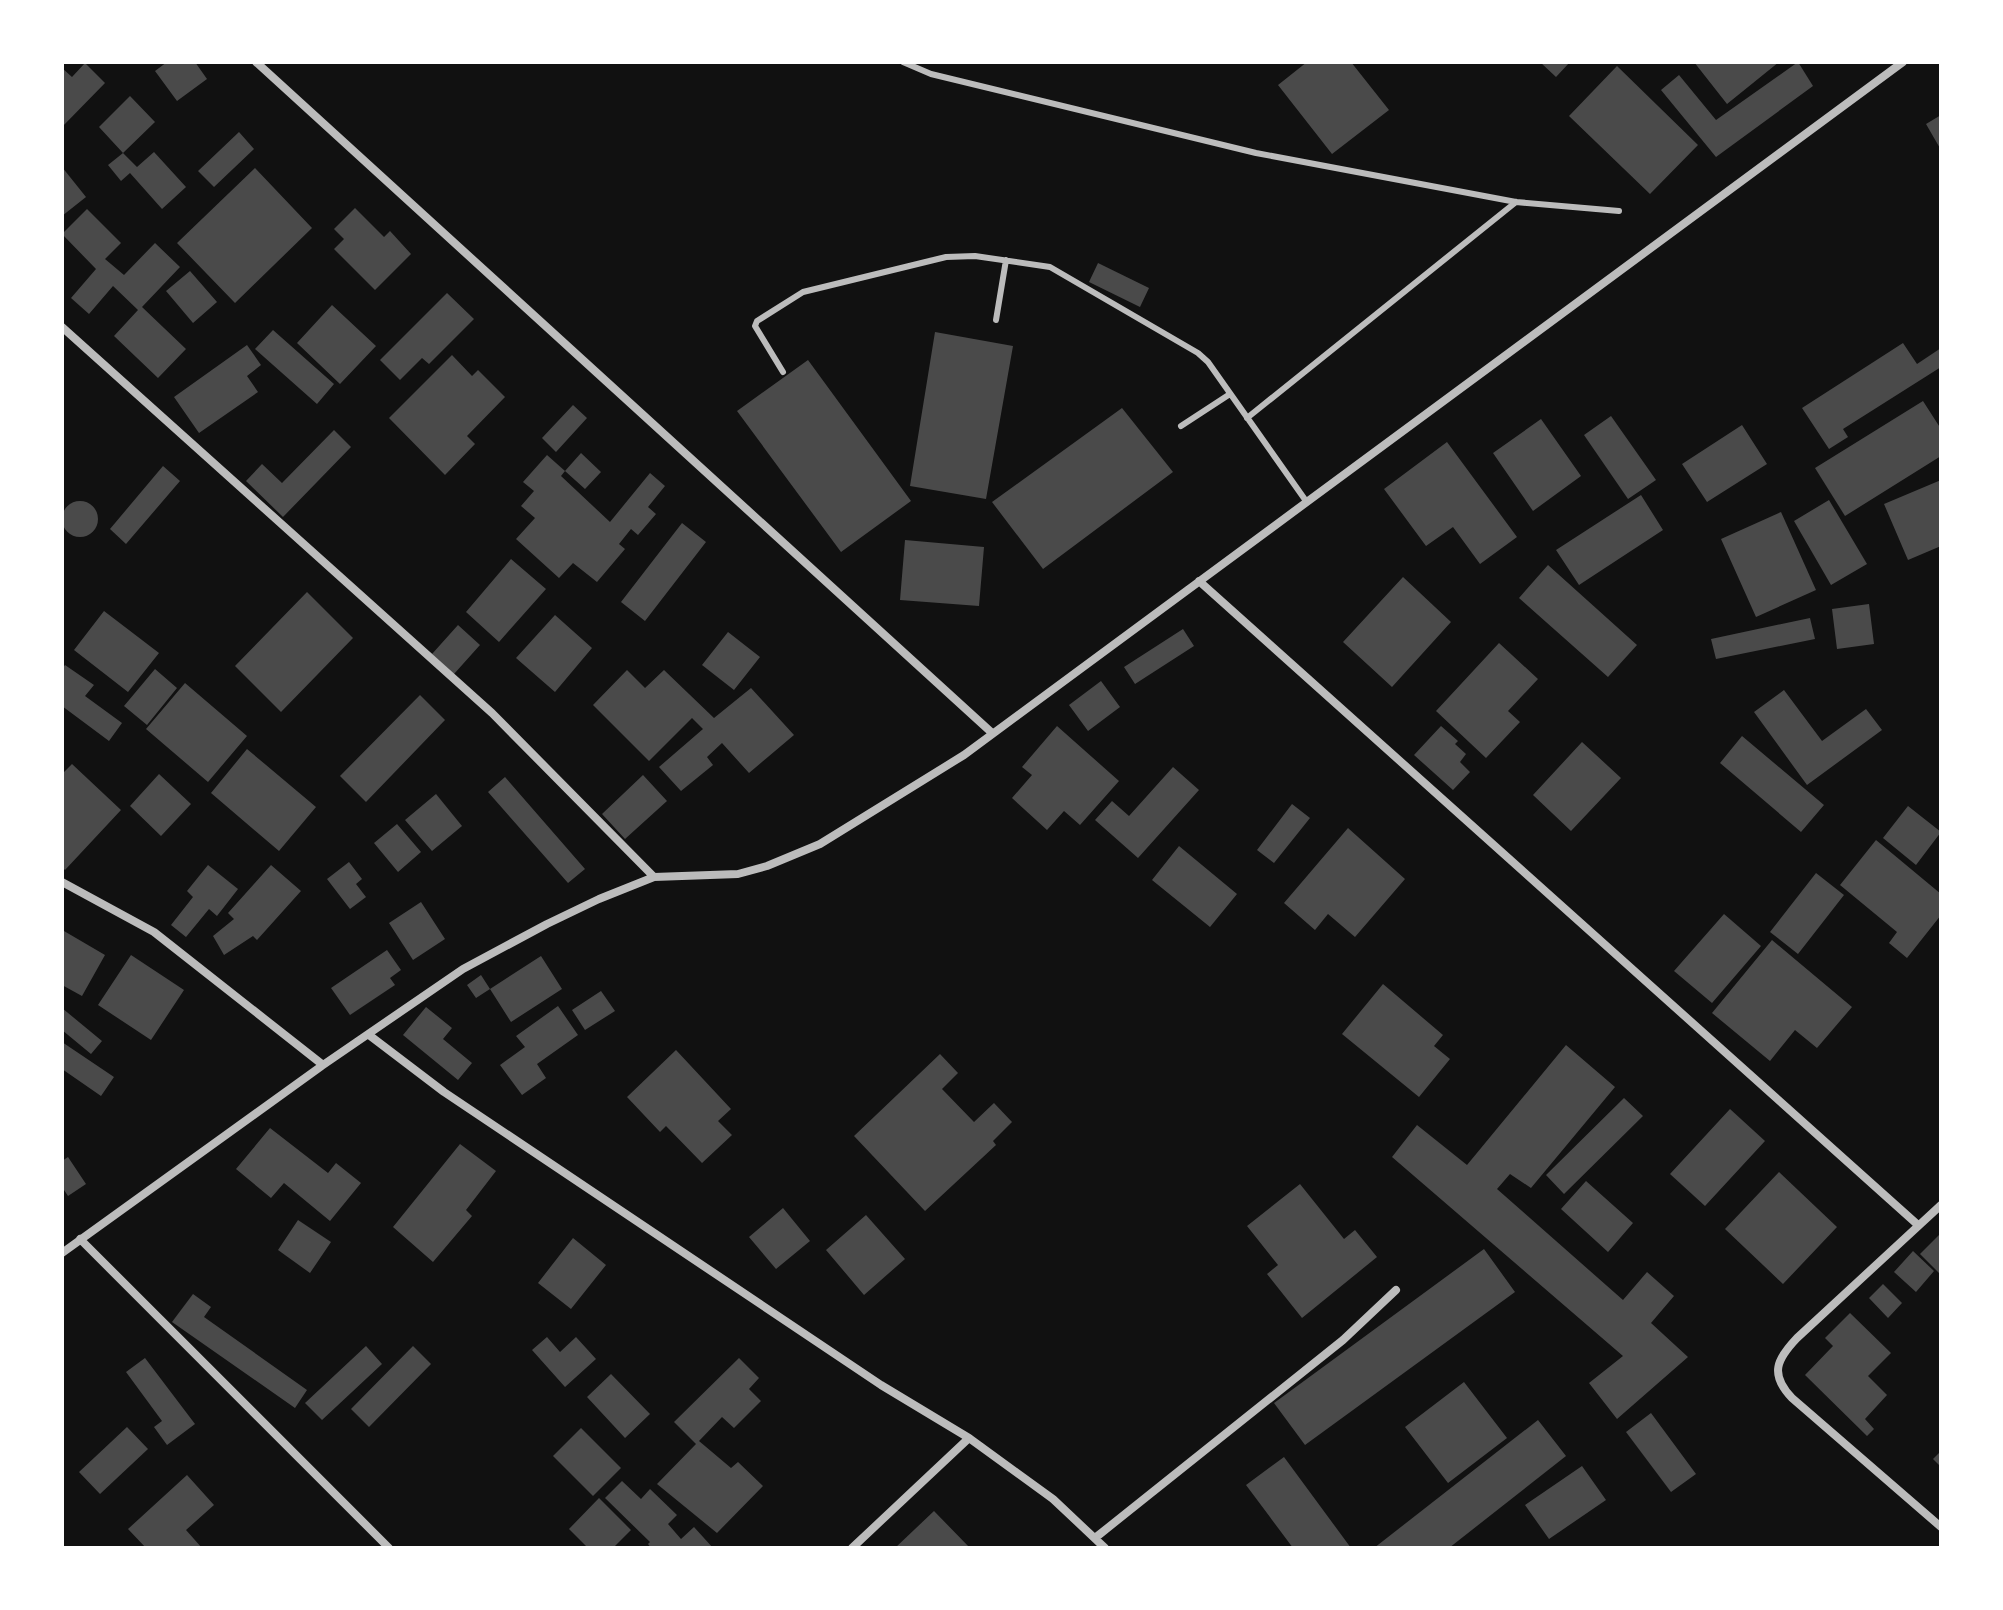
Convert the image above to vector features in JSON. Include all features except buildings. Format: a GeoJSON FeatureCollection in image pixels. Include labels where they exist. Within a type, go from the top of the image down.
{"type":"FeatureCollection","features":[{"type":"Feature","properties":{"kind":"street"},"geometry":{"type":"LineString","coordinates":[[256,62],[991,732]]}},
{"type":"Feature","properties":{"kind":"street"},"geometry":{"type":"LineString","coordinates":[[62,1253],[323,1065],[463,969],[560,918],[654,877],[738,874],[767,866],[820,844],[964,755],[991,732],[1903,62]]}},
{"type":"Feature","properties":{"kind":"street"},"geometry":{"type":"LineString","coordinates":[[62,327],[492,713],[654,877]]}},
{"type":"Feature","properties":{"kind":"street"},"geometry":{"type":"LineString","coordinates":[[1199,581],[1918,1225]]}},
{"type":"Feature","properties":{"kind":"street"},"geometry":{"type":"LineString","coordinates":[[62,882],[154,932],[323,1065]]}},
{"type":"Feature","properties":{"kind":"street"},"geometry":{"type":"LineString","coordinates":[[369,1035],[444,1092],[841,1358],[969,1438],[1053,1499],[1105,1548]]}},
{"type":"Feature","properties":{"kind":"street"},"geometry":{"type":"LineString","coordinates":[[1941,1205],[1797,1338],[1779,1359],[1777,1369],[1782,1385],[1792,1398],[1941,1527]]}},
{"type":"Feature","properties":{"kind":"street"},"geometry":{"type":"LineString","coordinates":[[80,1239],[389,1548]]}},
{"type":"Feature","properties":{"kind":"street"},"geometry":{"type":"LineString","coordinates":[[1095,1538],[1343,1340],[1396,1290]]}},
{"type":"Feature","properties":{"kind":"street"},"geometry":{"type":"LineString","coordinates":[[852,1548],[969,1438]]}},
{"type":"Feature","properties":{"kind":"lane"},"geometry":{"type":"LineString","coordinates":[[903,62],[931,74],[1256,153],[1516,202],[1619,211]]}},
{"type":"Feature","properties":{"kind":"lane"},"geometry":{"type":"LineString","coordinates":[[1247,418],[1516,202]]}},
{"type":"Feature","properties":{"kind":"lane"},"geometry":{"type":"LineString","coordinates":[[783,372],[755,326],[757,321],[803,292],[946,257],[975,256],[1050,267],[1198,353],[1306,501]]}},
{"type":"Feature","properties":{"kind":"lane"},"geometry":{"type":"LineString","coordinates":[[996,320],[1006,260]]}},
{"type":"Feature","properties":{"kind":"lane"},"geometry":{"type":"LineString","coordinates":[[1181,426],[1230,394]]}}]}
